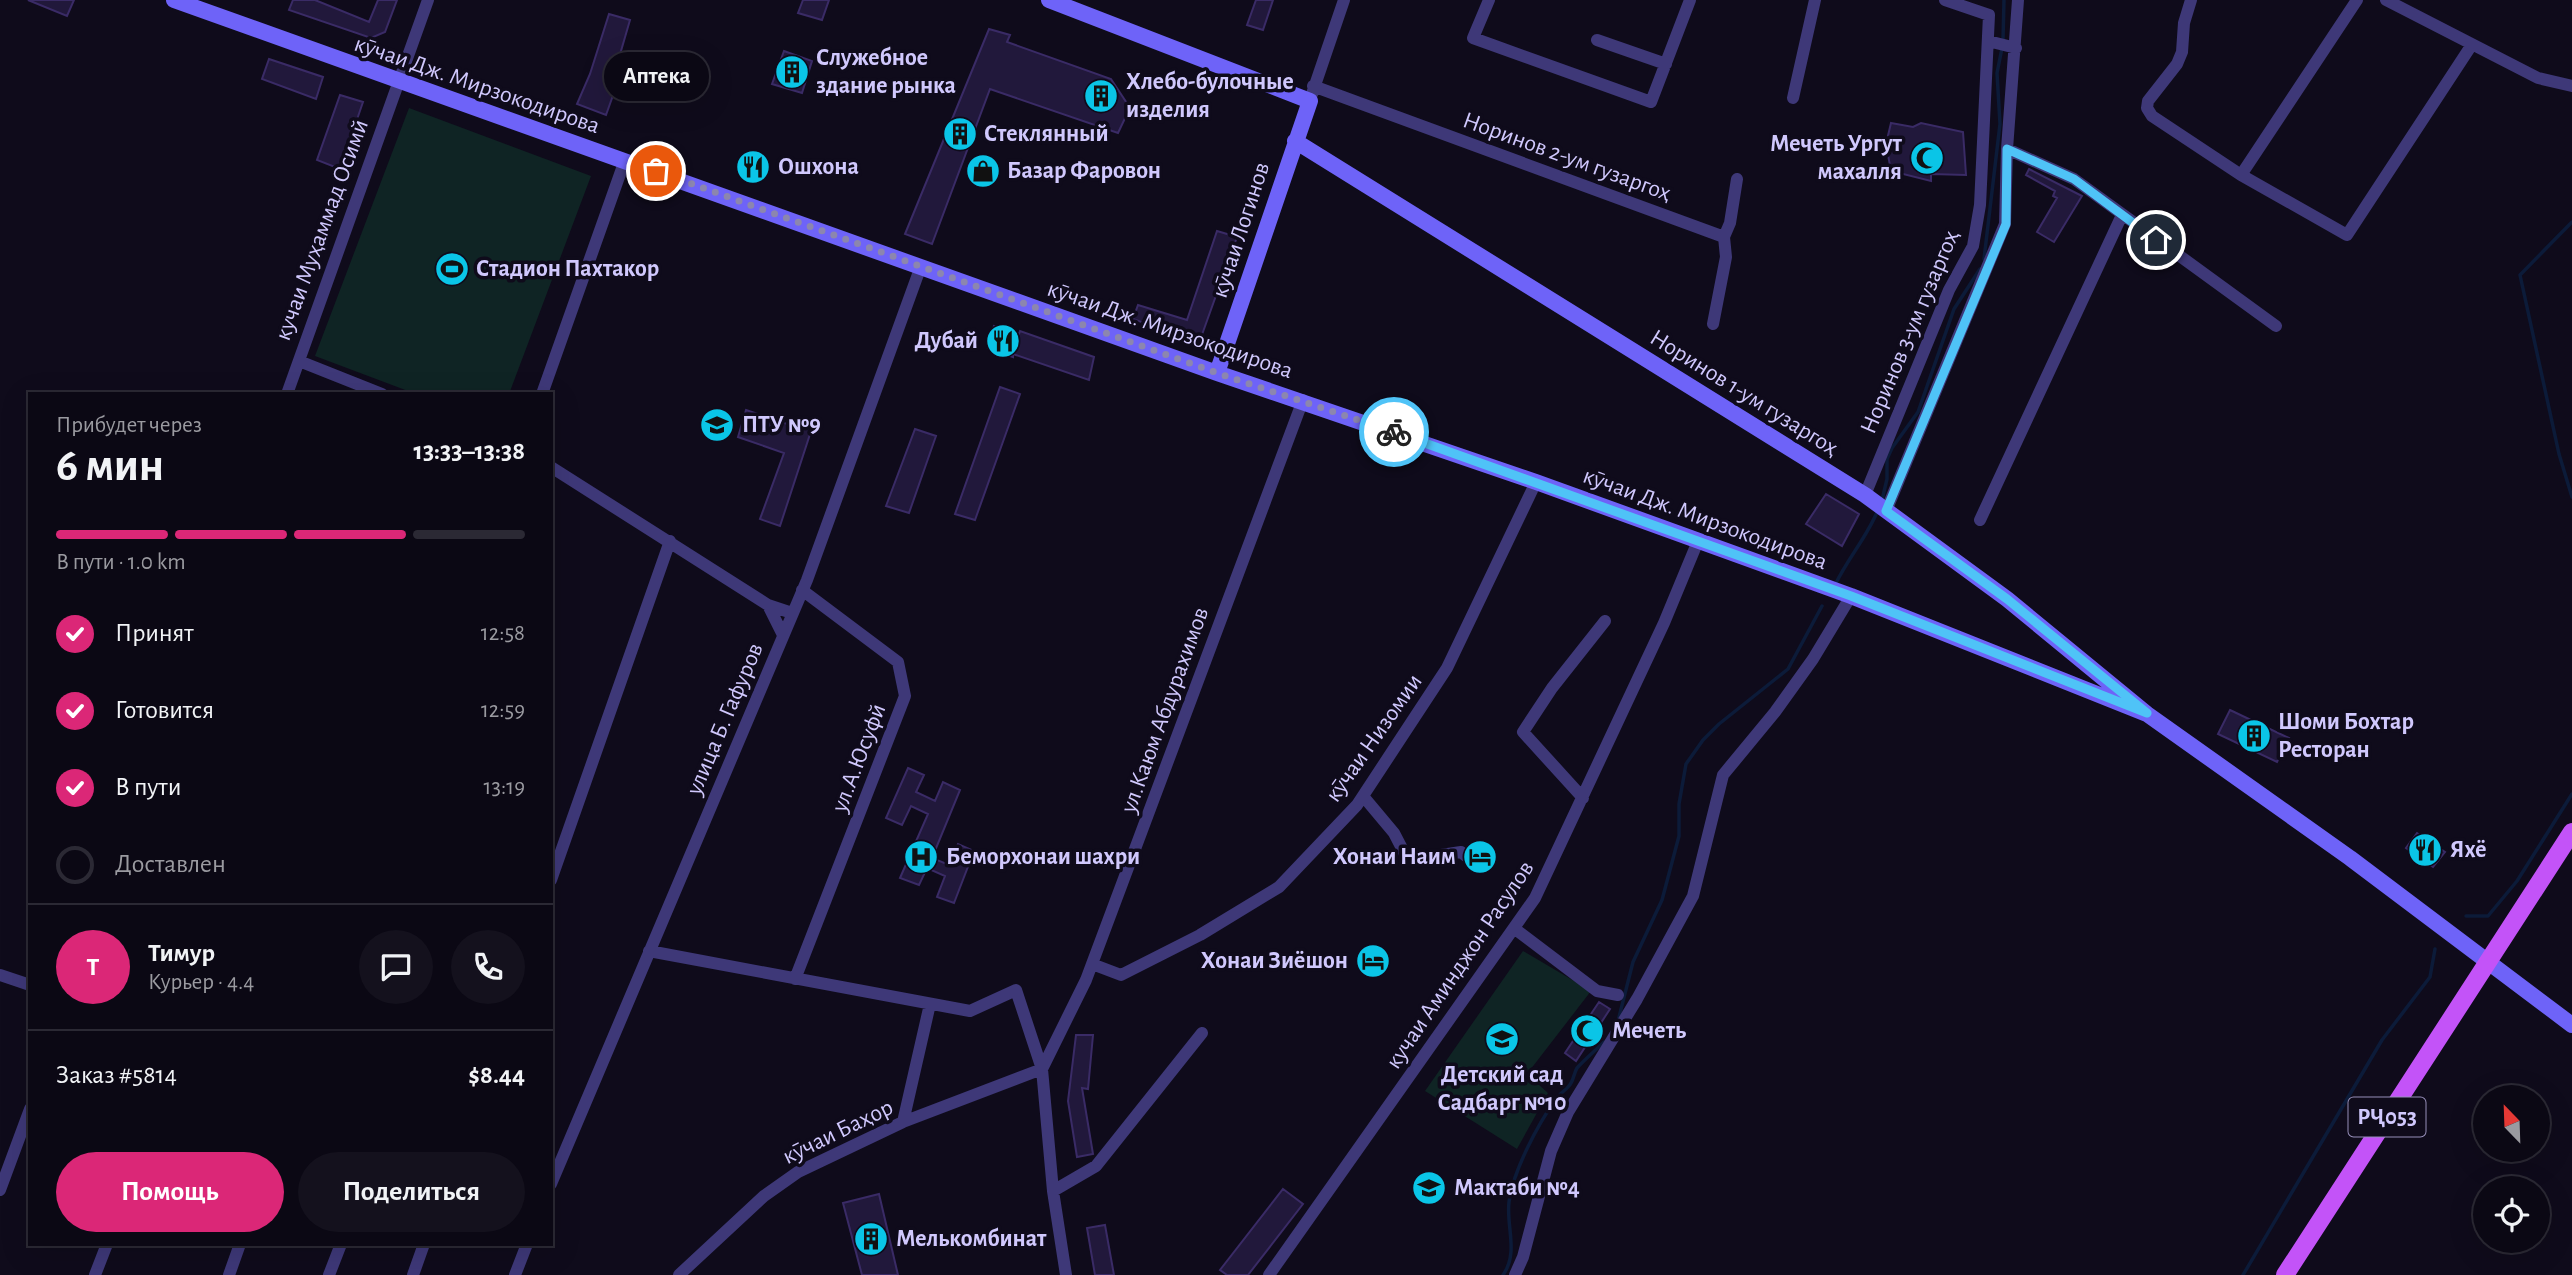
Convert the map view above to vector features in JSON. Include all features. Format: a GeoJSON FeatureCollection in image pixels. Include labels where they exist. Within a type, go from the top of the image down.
{"type":"FeatureCollection","features":[{"type":"Feature","properties":{"kind":"main road","name":"РҶ053"},"geometry":{"type":"LineString","coordinates":[[2285,1275],[2572,832]]}},
{"type":"Feature","properties":{"kind":"street","name":"кӯчаи Дж. Мирзокодирова"},"geometry":{"type":"LineString","coordinates":[[174,0],[1217,373],[1303,400],[1536,482],[1851,596],[2147,713]]}},
{"type":"Feature","properties":{"kind":"street","name":"кучаи Муҳаммад Осимй"},"geometry":{"type":"LineString","coordinates":[[288,392],[428,0]]}},
{"type":"Feature","properties":{"kind":"street"},"geometry":{"type":"LineString","coordinates":[[1049,0],[1312,94],[1345,0]]}},
{"type":"Feature","properties":{"kind":"street"},"geometry":{"type":"LineString","coordinates":[[1489,0],[1472,38],[1651,102],[1690,0]]}},
{"type":"Feature","properties":{"kind":"street"},"geometry":{"type":"LineString","coordinates":[[1793,98],[1815,0]]}},
{"type":"Feature","properties":{"kind":"street","name":"Норинов 3-ум гузаргоҳ"},"geometry":{"type":"LineString","coordinates":[[1877,504],[1949,289],[1973,246],[1980,205],[1989,15],[1945,0]]}},
{"type":"Feature","properties":{"kind":"street"},"geometry":{"type":"LineString","coordinates":[[1877,504],[2006,224],[2007,149],[2017,48],[2018,0]]}},
{"type":"Feature","properties":{"kind":"street"},"geometry":{"type":"LineString","coordinates":[[2191,0],[2184,23],[2182,52],[2178,64],[2148,101],[2147,108],[2152,116],[2241,175],[2347,235],[2471,46]]}},
{"type":"Feature","properties":{"kind":"street"},"geometry":{"type":"LineString","coordinates":[[2241,175],[2357,0]]}},
{"type":"Feature","properties":{"kind":"street"},"geometry":{"type":"LineString","coordinates":[[2386,0],[2471,46],[2538,78],[2572,86]]}},
{"type":"Feature","properties":{"kind":"street"},"geometry":{"type":"LineString","coordinates":[[1597,40],[1665,64]]}},
{"type":"Feature","properties":{"kind":"street"},"geometry":{"type":"LineString","coordinates":[[1988,41],[2017,48]]}},
{"type":"Feature","properties":{"kind":"street","name":"кӯчаи Логинов"},"geometry":{"type":"LineString","coordinates":[[1217,373],[1312,94]]}},
{"type":"Feature","properties":{"kind":"street","name":"Норинов 2-ум гузаргоҳ"},"geometry":{"type":"LineString","coordinates":[[1312,94],[1724,237]]}},
{"type":"Feature","properties":{"kind":"street","name":"Норинов 1-ум гузаргоҳ"},"geometry":{"type":"LineString","coordinates":[[1295,141],[1877,504],[2007,599],[2147,713]]}},
{"type":"Feature","properties":{"kind":"street"},"geometry":{"type":"LineString","coordinates":[[2007,149],[2074,179],[2276,326]]}},
{"type":"Feature","properties":{"kind":"street"},"geometry":{"type":"LineString","coordinates":[[543,392],[625,160]]}},
{"type":"Feature","properties":{"kind":"street"},"geometry":{"type":"LineString","coordinates":[[1713,324],[1726,257],[1724,237],[1730,223],[1737,179]]}},
{"type":"Feature","properties":{"kind":"street"},"geometry":{"type":"LineString","coordinates":[[1980,520],[2122,215]]}},
{"type":"Feature","properties":{"kind":"street","name":"улица Б. Гафуров"},"geometry":{"type":"LineString","coordinates":[[553,1179],[802,590],[835,507],[921,265]]}},
{"type":"Feature","properties":{"kind":"street"},"geometry":{"type":"LineString","coordinates":[[299,361],[377,392]]}},
{"type":"Feature","properties":{"kind":"street","name":"ул.Каюм Абдурахимов"},"geometry":{"type":"LineString","coordinates":[[1042,1069],[1092,964],[1303,400]]}},
{"type":"Feature","properties":{"kind":"street"},"geometry":{"type":"LineString","coordinates":[[553,468],[768,604],[792,613]]}},
{"type":"Feature","properties":{"kind":"street","name":"кӯчаи Низомии"},"geometry":{"type":"LineString","coordinates":[[1092,964],[1121,975],[1200,935],[1279,887],[1363,796],[1447,668],[1536,482]]}},
{"type":"Feature","properties":{"kind":"street"},"geometry":{"type":"LineString","coordinates":[[553,874],[670,541]]}},
{"type":"Feature","properties":{"kind":"street","name":"кучаи Аминджон Расулов"},"geometry":{"type":"LineString","coordinates":[[1269,1275],[1545,882],[1669,612],[1698,541]]}},
{"type":"Feature","properties":{"kind":"street","name":"ул.А.Юсуфй"},"geometry":{"type":"LineString","coordinates":[[796,979],[905,696],[898,662],[802,590]]}},
{"type":"Feature","properties":{"kind":"street"},"geometry":{"type":"LineString","coordinates":[[1516,1275],[1550,1151],[1568,1112],[1637,999],[1693,896],[1723,775],[1814,659],[1851,596]]}},
{"type":"Feature","properties":{"kind":"street"},"geometry":{"type":"LineString","coordinates":[[768,604],[783,635]]}},
{"type":"Feature","properties":{"kind":"street"},"geometry":{"type":"LineString","coordinates":[[1583,798],[1523,732],[1552,688],[1605,621]]}},
{"type":"Feature","properties":{"kind":"street"},"geometry":{"type":"LineString","coordinates":[[2147,713],[2488,960],[2572,1025]]}},
{"type":"Feature","properties":{"kind":"street"},"geometry":{"type":"LineString","coordinates":[[1363,796],[1394,833],[1408,860],[1461,852],[1466,856]]}},
{"type":"Feature","properties":{"kind":"street"},"geometry":{"type":"LineString","coordinates":[[1514,929],[1597,991],[1618,995]]}},
{"type":"Feature","properties":{"kind":"street"},"geometry":{"type":"LineString","coordinates":[[649,951],[970,1011],[1016,990],[1042,1069],[1053,1191],[1066,1275]]}},
{"type":"Feature","properties":{"kind":"street"},"geometry":{"type":"LineString","coordinates":[[0,975],[28,984]]}},
{"type":"Feature","properties":{"kind":"street"},"geometry":{"type":"LineString","coordinates":[[903,1122],[930,1004]]}},
{"type":"Feature","properties":{"kind":"street"},"geometry":{"type":"LineString","coordinates":[[1053,1191],[1096,1166],[1202,1033]]}},
{"type":"Feature","properties":{"kind":"street","name":"кӯчаи Баҳор"},"geometry":{"type":"LineString","coordinates":[[679,1275],[764,1196],[798,1172],[903,1122],[1042,1069]]}},
{"type":"Feature","properties":{"kind":"street"},"geometry":{"type":"LineString","coordinates":[[0,1190],[28,1114]]}},
{"type":"Feature","properties":{"kind":"street"},"geometry":{"type":"LineString","coordinates":[[95,1275],[106,1246]]}},
{"type":"Feature","properties":{"kind":"street"},"geometry":{"type":"LineString","coordinates":[[229,1275],[239,1246]]}},
{"type":"Feature","properties":{"kind":"street"},"geometry":{"type":"LineString","coordinates":[[329,1275],[340,1246]]}},
{"type":"Feature","properties":{"kind":"street"},"geometry":{"type":"LineString","coordinates":[[413,1275],[423,1246]]}},
{"type":"Feature","properties":{"kind":"street"},"geometry":{"type":"LineString","coordinates":[[515,1275],[526,1246]]}},
{"type":"Feature","properties":{"kind":"green space"},"geometry":{"type":"Polygon","coordinates":[[[409,108],[591,176],[510,392],[411,392],[315,356],[409,108]]]}},
{"type":"Feature","properties":{"kind":"green space"},"geometry":{"type":"Polygon","coordinates":[[[1523,951],[1591,991],[1527,1074],[1548,1093],[1517,1149],[1425,1091],[1523,951]]]}},
{"type":"Feature","properties":{"kind":"building"},"geometry":{"type":"Polygon","coordinates":[[[28,0],[74,0],[67,16],[28,0]]]}},
{"type":"Feature","properties":{"kind":"building"},"geometry":{"type":"Polygon","coordinates":[[[293,0],[315,0],[369,22],[378,0],[397,0],[385,32],[371,38],[289,10],[293,0]]]}},
{"type":"Feature","properties":{"kind":"building"},"geometry":{"type":"Polygon","coordinates":[[[803,0],[829,0],[822,20],[798,13],[803,0]]]}},
{"type":"Feature","properties":{"kind":"building"},"geometry":{"type":"Polygon","coordinates":[[[1256,0],[1273,0],[1263,30],[1247,25],[1256,0]]]}},
{"type":"Feature","properties":{"kind":"building"},"geometry":{"type":"Polygon","coordinates":[[[609,14],[630,20],[612,82],[617,84],[606,115],[577,104],[590,74],[609,14]]]}},
{"type":"Feature","properties":{"kind":"building"},"geometry":{"type":"Polygon","coordinates":[[[989,29],[1010,35],[1007,42],[1111,79],[1136,117],[1127,114],[1118,133],[990,89],[932,244],[905,234],[989,29]]]}},
{"type":"Feature","properties":{"kind":"building","name":"Служебное здание рынка"},"geometry":{"type":"Polygon","coordinates":[[[784,51],[812,61],[802,93],[772,84],[784,51]]]}},
{"type":"Feature","properties":{"kind":"building"},"geometry":{"type":"Polygon","coordinates":[[[269,59],[323,77],[316,99],[262,79],[269,59]]]}},
{"type":"Feature","properties":{"kind":"building"},"geometry":{"type":"Polygon","coordinates":[[[340,95],[363,102],[340,169],[317,160],[340,95]]]}},
{"type":"Feature","properties":{"kind":"building","name":"Мечеть Ургут махалля"},"geometry":{"type":"Polygon","coordinates":[[[1891,123],[1913,127],[1921,123],[1963,132],[1966,175],[1931,174],[1931,181],[1891,171],[1886,144],[1891,123]]]}},
{"type":"Feature","properties":{"kind":"building"},"geometry":{"type":"Polygon","coordinates":[[[2029,169],[2082,196],[2054,242],[2037,232],[2057,198],[2053,196],[2055,191],[2026,175],[2029,169]]]}},
{"type":"Feature","properties":{"kind":"building"},"geometry":{"type":"Polygon","coordinates":[[[1217,231],[1237,237],[1199,343],[1133,319],[1138,305],[1187,320],[1217,231]]]}},
{"type":"Feature","properties":{"kind":"building"},"geometry":{"type":"Polygon","coordinates":[[[994,326],[1019,334],[1020,331],[1094,357],[1089,380],[988,348],[994,326]]]}},
{"type":"Feature","properties":{"kind":"building"},"geometry":{"type":"Polygon","coordinates":[[[1000,387],[1020,394],[975,520],[955,514],[1000,387]]]}},
{"type":"Feature","properties":{"kind":"building","name":"ПТУ №9"},"geometry":{"type":"Polygon","coordinates":[[[746,410],[793,426],[795,421],[812,428],[780,526],[760,519],[784,453],[738,437],[746,410]]]}},
{"type":"Feature","properties":{"kind":"building"},"geometry":{"type":"Polygon","coordinates":[[[915,429],[936,436],[909,513],[886,506],[915,429]]]}},
{"type":"Feature","properties":{"kind":"building"},"geometry":{"type":"Polygon","coordinates":[[[1826,494],[1859,514],[1842,546],[1806,524],[1826,494]]]}},
{"type":"Feature","properties":{"kind":"building","name":"Шоми Бохтар Ресторан"},"geometry":{"type":"Polygon","coordinates":[[[2230,710],[2289,738],[2277,762],[2218,734],[2230,710]]]}},
{"type":"Feature","properties":{"kind":"building"},"geometry":{"type":"Polygon","coordinates":[[[908,768],[924,775],[916,792],[935,801],[943,782],[960,790],[932,858],[949,865],[958,844],[974,851],[954,903],[937,897],[945,876],[927,868],[919,885],[900,878],[928,814],[911,806],[902,825],[886,818],[908,768]]]}},
{"type":"Feature","properties":{"kind":"building","name":"Яхё"},"geometry":{"type":"Polygon","coordinates":[[[2417,833],[2445,852],[2433,867],[2406,848],[2417,833]]]}},
{"type":"Feature","properties":{"kind":"building","name":"Мечеть"},"geometry":{"type":"Polygon","coordinates":[[[1599,1002],[1610,1009],[1576,1061],[1565,1053],[1599,1002]]]}},
{"type":"Feature","properties":{"kind":"building"},"geometry":{"type":"Polygon","coordinates":[[[1076,1035],[1093,1035],[1088,1089],[1082,1088],[1093,1154],[1077,1157],[1068,1101],[1076,1035]]]}},
{"type":"Feature","properties":{"kind":"building"},"geometry":{"type":"Polygon","coordinates":[[[1283,1189],[1303,1204],[1248,1275],[1227,1275],[1220,1270],[1283,1189]]]}},
{"type":"Feature","properties":{"kind":"building","name":"Мелькомбинат"},"geometry":{"type":"Polygon","coordinates":[[[879,1194],[898,1275],[862,1275],[843,1203],[879,1194]]]}},
{"type":"Feature","properties":{"kind":"building"},"geometry":{"type":"Polygon","coordinates":[[[1105,1225],[1114,1275],[1095,1275],[1087,1228],[1105,1225]]]}},
{"type":"Feature","properties":{"kind":"waterway"},"geometry":{"type":"LineString","coordinates":[[2003,40],[2004,0]]}},
{"type":"Feature","properties":{"kind":"waterway"},"geometry":{"type":"LineString","coordinates":[[1984,259],[2000,124],[1997,73],[2002,48]]}},
{"type":"Feature","properties":{"kind":"waterway"},"geometry":{"type":"LineString","coordinates":[[2572,222],[2520,275],[2559,454],[2572,497]]}},
{"type":"Feature","properties":{"kind":"waterway"},"geometry":{"type":"LineString","coordinates":[[1882,500],[1887,479],[1887,459],[1918,412],[1954,309],[1980,269]]}},
{"type":"Feature","properties":{"kind":"waterway"},"geometry":{"type":"LineString","coordinates":[[1835,585],[1878,510]]}},
{"type":"Feature","properties":{"kind":"waterway"},"geometry":{"type":"LineString","coordinates":[[1618,1021],[1633,962],[1662,900],[1679,836],[1679,804],[1686,764],[1703,740],[1719,724],[1788,669],[1822,606]]}},
{"type":"Feature","properties":{"kind":"waterway"},"geometry":{"type":"LineString","coordinates":[[2466,916],[2488,916],[2517,881],[2572,794]]}},
{"type":"Feature","properties":{"kind":"waterway"},"geometry":{"type":"LineString","coordinates":[[2243,1275],[2382,1040],[2430,977],[2435,949]]}},
{"type":"Feature","properties":{"kind":"waterway"},"geometry":{"type":"LineString","coordinates":[[1503,1275],[1508,1266],[1511,1248],[1511,1190],[1527,1148],[1558,1097],[1570,1085],[1577,1068],[1604,1042]]}},
{"type":"Feature","properties":{"kind":"way so far"},"geometry":{"type":"LineString","coordinates":[[656,171],[1217,373],[1394,432]]}},
{"type":"Feature","properties":{"kind":"place","name":"Служебное здание рынка"},"geometry":{"type":"Point","coordinates":[792,72]}},
{"type":"Feature","properties":{"kind":"place","name":"Хлебо-булочные изделия"},"geometry":{"type":"Point","coordinates":[1101,96]}},
{"type":"Feature","properties":{"kind":"place","name":"Стеклянный"},"geometry":{"type":"Point","coordinates":[960,134]}},
{"type":"Feature","properties":{"kind":"place","name":"Мечеть Ургут махалля"},"geometry":{"type":"Point","coordinates":[1927,158]}},
{"type":"Feature","properties":{"kind":"place","name":"Ошхона"},"geometry":{"type":"Point","coordinates":[753,167]}},
{"type":"Feature","properties":{"kind":"place","name":"Аптека"},"geometry":{"type":"Point","coordinates":[656,171]}},
{"type":"Feature","properties":{"kind":"place","name":"Базар Фаровон"},"geometry":{"type":"Point","coordinates":[983,171]}},
{"type":"Feature","properties":{"kind":"place","name":"Стадион Пахтакор"},"geometry":{"type":"Point","coordinates":[452,269]}},
{"type":"Feature","properties":{"kind":"place","name":"Дубай"},"geometry":{"type":"Point","coordinates":[1003,341]}},
{"type":"Feature","properties":{"kind":"place","name":"ПТУ №9"},"geometry":{"type":"Point","coordinates":[717,425]}},
{"type":"Feature","properties":{"kind":"place","name":"Шоми Бохтар Ресторан"},"geometry":{"type":"Point","coordinates":[2254,736]}},
{"type":"Feature","properties":{"kind":"place","name":"Яхё"},"geometry":{"type":"Point","coordinates":[2425,850]}},
{"type":"Feature","properties":{"kind":"place","name":"Беморхонаи шахри"},"geometry":{"type":"Point","coordinates":[921,857]}},
{"type":"Feature","properties":{"kind":"place","name":"Хонаи Наим"},"geometry":{"type":"Point","coordinates":[1480,857]}},
{"type":"Feature","properties":{"kind":"place","name":"Хонаи Зиёшон"},"geometry":{"type":"Point","coordinates":[1373,961]}},
{"type":"Feature","properties":{"kind":"place","name":"Мечеть"},"geometry":{"type":"Point","coordinates":[1587,1031]}},
{"type":"Feature","properties":{"kind":"place","name":"Детский сад Садбарг №10"},"geometry":{"type":"Point","coordinates":[1502,1039]}},
{"type":"Feature","properties":{"kind":"place","name":"Мактаби №4"},"geometry":{"type":"Point","coordinates":[1429,1188]}},
{"type":"Feature","properties":{"kind":"place","name":"Мелькомбинат"},"geometry":{"type":"Point","coordinates":[871,1239]}},
{"type":"Feature","properties":{"kind":"route"},"geometry":{"type":"LineString","coordinates":[[1394,432],[1851,596],[2147,713],[2007,599],[1886,511],[1950,364],[2006,224],[2007,149],[2074,179],[2156,240]]}}]}
